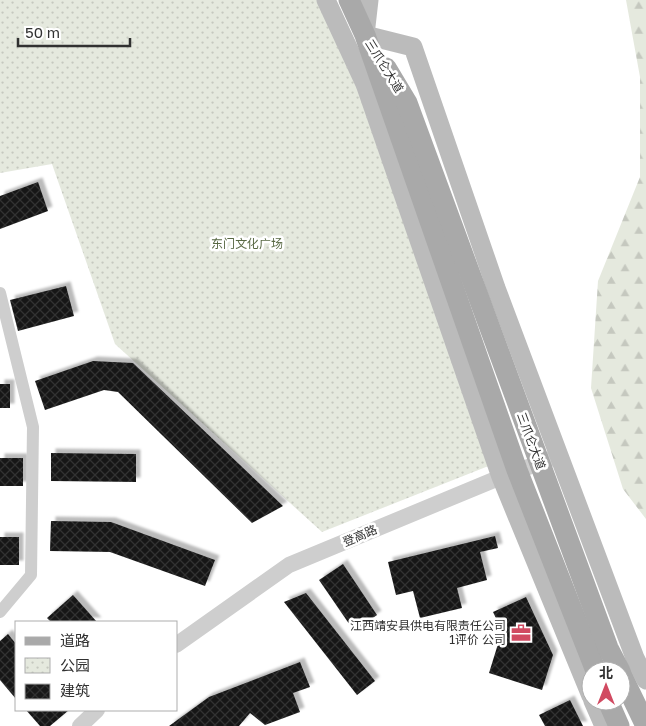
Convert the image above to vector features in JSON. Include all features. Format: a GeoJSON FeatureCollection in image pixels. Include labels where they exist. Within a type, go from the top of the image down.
{"type":"FeatureCollection","features":[{"type":"Feature","properties":{"kind":"main road"},"geometry":{"type":"LineString","coordinates":[[326,0],[365,84],[581,669]]}},
{"type":"Feature","properties":{"kind":"main road"},"geometry":{"type":"LineString","coordinates":[[349,0],[365,35]]}},
{"type":"Feature","properties":{"kind":"main road"},"geometry":{"type":"LineString","coordinates":[[365,35],[367,0]]}},
{"type":"Feature","properties":{"kind":"main road"},"geometry":{"type":"LineString","coordinates":[[365,35],[413,47],[496,288],[635,658],[646,680]]}},
{"type":"Feature","properties":{"kind":"main road","name":"三爪仑大道"},"geometry":{"type":"LineString","coordinates":[[365,35],[509,474],[592,661]]}},
{"type":"Feature","properties":{"kind":"main road","name":"三爪仑大道"},"geometry":{"type":"LineString","coordinates":[[365,35],[407,103],[539,463],[614,661]]}},
{"type":"Feature","properties":{"kind":"main road","name":"三爪仑大道"},"geometry":{"type":"LineString","coordinates":[[631,695],[646,726]]}},
{"type":"Feature","properties":{"kind":"main road"},"geometry":{"type":"LineString","coordinates":[[597,711],[604,726]]}},
{"type":"Feature","properties":{"kind":"main road"},"geometry":{"type":"LineString","coordinates":[[613,711],[620,726]]}},
{"type":"Feature","properties":{"kind":"street"},"geometry":{"type":"LineString","coordinates":[[0,293],[34,427],[31,575],[0,612]]}},
{"type":"Feature","properties":{"kind":"street","name":"登高路"},"geometry":{"type":"LineString","coordinates":[[178,644],[289,565],[559,455]]}},
{"type":"Feature","properties":{"kind":"street"},"geometry":{"type":"LineString","coordinates":[[80,726],[96,711]]}},
{"type":"Feature","properties":{"kind":"green space","name":"东门文化广场"},"geometry":{"type":"Polygon","coordinates":[[[0,0],[318,0],[360,92],[491,465],[322,532],[115,344],[52,164],[0,173],[0,0]]]}},
{"type":"Feature","properties":{"kind":"green space"},"geometry":{"type":"Polygon","coordinates":[[[626,0],[646,0],[646,519],[623,489],[591,388],[598,281],[640,177],[640,77],[626,0]]]}},
{"type":"Feature","properties":{"kind":"building"},"geometry":{"type":"Polygon","coordinates":[[[38,182],[48,211],[0,229],[0,196],[38,182]]]}},
{"type":"Feature","properties":{"kind":"building"},"geometry":{"type":"Polygon","coordinates":[[[66,286],[74,316],[18,331],[10,300],[66,286]]]}},
{"type":"Feature","properties":{"kind":"building"},"geometry":{"type":"Polygon","coordinates":[[[93,361],[133,363],[283,506],[252,523],[118,392],[104,390],[45,410],[35,381],[93,361]]]}},
{"type":"Feature","properties":{"kind":"building"},"geometry":{"type":"Polygon","coordinates":[[[0,384],[10,384],[10,408],[0,408],[0,384]]]}},
{"type":"Feature","properties":{"kind":"building"},"geometry":{"type":"Polygon","coordinates":[[[51,453],[136,454],[136,482],[51,481],[51,453]]]}},
{"type":"Feature","properties":{"kind":"building"},"geometry":{"type":"Polygon","coordinates":[[[0,458],[23,458],[23,486],[0,486],[0,458]]]}},
{"type":"Feature","properties":{"kind":"building"},"geometry":{"type":"Polygon","coordinates":[[[51,521],[111,522],[215,560],[205,586],[110,552],[50,551],[51,521]]]}},
{"type":"Feature","properties":{"kind":"building"},"geometry":{"type":"Polygon","coordinates":[[[495,536],[498,548],[480,552],[487,580],[457,588],[462,608],[420,618],[413,591],[396,595],[388,562],[495,536]]]}},
{"type":"Feature","properties":{"kind":"building"},"geometry":{"type":"Polygon","coordinates":[[[0,537],[19,537],[19,565],[0,565],[0,537]]]}},
{"type":"Feature","properties":{"kind":"building"},"geometry":{"type":"Polygon","coordinates":[[[343,564],[377,615],[354,631],[319,580],[343,564]]]}},
{"type":"Feature","properties":{"kind":"building"},"geometry":{"type":"Polygon","coordinates":[[[306,593],[375,681],[357,695],[284,602],[306,593]]]}},
{"type":"Feature","properties":{"kind":"building"},"geometry":{"type":"Polygon","coordinates":[[[73,595],[96,621],[50,621],[47,618],[73,595]]]}},
{"type":"Feature","properties":{"kind":"building"},"geometry":{"type":"Polygon","coordinates":[[[526,597],[553,655],[542,690],[489,673],[502,631],[493,612],[526,597]]]}},
{"type":"Feature","properties":{"kind":"building"},"geometry":{"type":"Polygon","coordinates":[[[8,634],[15,643],[15,698],[0,680],[0,641],[8,634]]]}},
{"type":"Feature","properties":{"kind":"building"},"geometry":{"type":"Polygon","coordinates":[[[300,662],[310,687],[293,693],[300,712],[265,725],[250,713],[239,726],[169,726],[209,697],[300,662]]]}},
{"type":"Feature","properties":{"kind":"building"},"geometry":{"type":"Polygon","coordinates":[[[570,700],[583,726],[545,726],[539,715],[570,700]]]}},
{"type":"Feature","properties":{"kind":"building"},"geometry":{"type":"Polygon","coordinates":[[[27,711],[68,711],[50,726],[40,726],[27,711]]]}},
{"type":"Feature","properties":{"kind":"place","name":"江西靖安县供电有限责任公司 1评价 公司"},"geometry":{"type":"Point","coordinates":[521,633]}}]}
